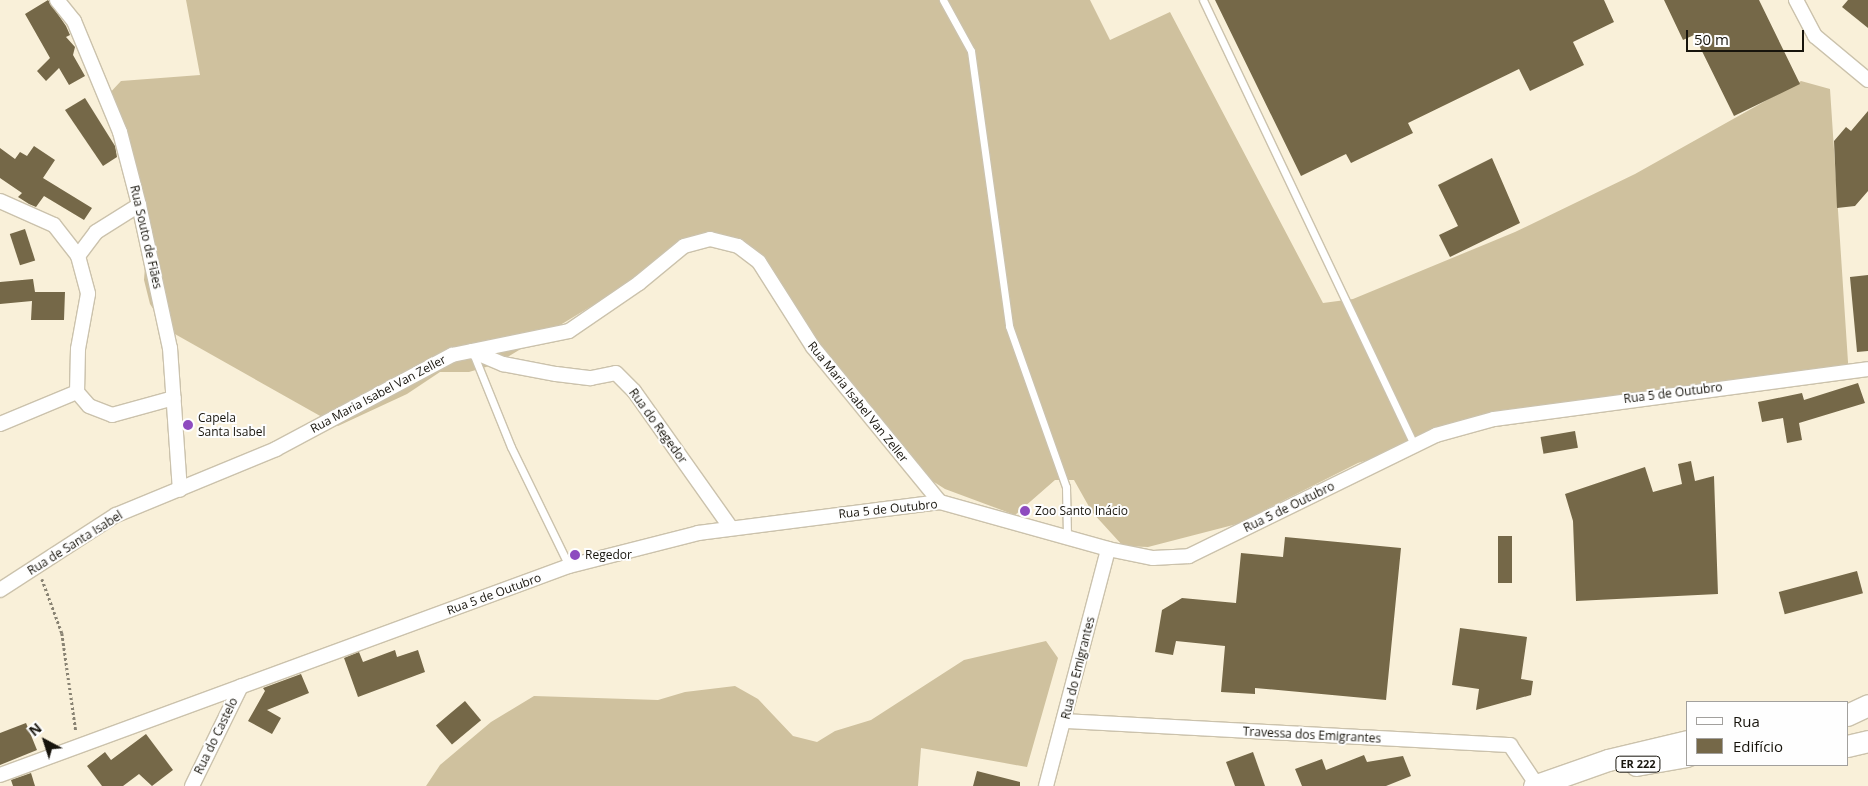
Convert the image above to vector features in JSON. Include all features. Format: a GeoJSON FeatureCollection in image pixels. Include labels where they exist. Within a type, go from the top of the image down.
{"type":"FeatureCollection","features":[{"type":"Feature","properties":{"kind":"main road"},"geometry":{"type":"LineString","coordinates":[[1848,715],[1868,706]]}},
{"type":"Feature","properties":{"kind":"main road"},"geometry":{"type":"LineString","coordinates":[[1848,724],[1868,724]]}},
{"type":"Feature","properties":{"kind":"main road"},"geometry":{"type":"LineString","coordinates":[[1663,745],[1686,737]]}},
{"type":"Feature","properties":{"kind":"main road","name":"ER 222"},"geometry":{"type":"LineString","coordinates":[[1535,786],[1663,745],[1686,741]]}},
{"type":"Feature","properties":{"kind":"main road"},"geometry":{"type":"LineString","coordinates":[[1848,747],[1868,741]]}},
{"type":"Feature","properties":{"kind":"main road"},"geometry":{"type":"LineString","coordinates":[[1848,747],[1868,748]]}},
{"type":"Feature","properties":{"kind":"main road","name":"ER 222"},"geometry":{"type":"LineString","coordinates":[[1588,768],[1686,756]]}},
{"type":"Feature","properties":{"kind":"street","name":"Rua Souto de Fiães"},"geometry":{"type":"LineString","coordinates":[[57,0],[74,20],[120,132],[139,205],[170,348],[180,490]]}},
{"type":"Feature","properties":{"kind":"street"},"geometry":{"type":"LineString","coordinates":[[70,0],[74,20]]}},
{"type":"Feature","properties":{"kind":"street"},"geometry":{"type":"LineString","coordinates":[[1796,0],[1815,36],[1868,80]]}},
{"type":"Feature","properties":{"kind":"street"},"geometry":{"type":"LineString","coordinates":[[0,200],[54,225],[78,256],[88,294],[78,349],[77,392],[89,406],[112,415],[174,398]]}},
{"type":"Feature","properties":{"kind":"street"},"geometry":{"type":"LineString","coordinates":[[78,256],[96,232],[139,205]]}},
{"type":"Feature","properties":{"kind":"street","name":"Rua Maria Isabel Van Zeller"},"geometry":{"type":"LineString","coordinates":[[180,490],[276,449],[452,355],[569,331],[640,283],[684,246],[710,239],[738,246],[759,262],[813,347],[940,502]]}},
{"type":"Feature","properties":{"kind":"street","name":"Rua do Regedor"},"geometry":{"type":"LineString","coordinates":[[472,351],[504,364],[556,374],[591,378],[616,373],[634,391],[731,528]]}},
{"type":"Feature","properties":{"kind":"street","name":"Rua 5 de Outubro"},"geometry":{"type":"LineString","coordinates":[[0,775],[569,566],[731,528],[940,502],[1067,535],[1108,549],[1153,558],[1190,556],[1415,446],[1494,419],[1868,369]]}},
{"type":"Feature","properties":{"kind":"street"},"geometry":{"type":"LineString","coordinates":[[0,424],[77,392]]}},
{"type":"Feature","properties":{"kind":"street","name":"Rua de Santa Isabel"},"geometry":{"type":"LineString","coordinates":[[0,590],[116,515],[180,490]]}},
{"type":"Feature","properties":{"kind":"street","name":"Rua do Emigrantes"},"geometry":{"type":"LineString","coordinates":[[1046,786],[1065,721],[1108,549]]}},
{"type":"Feature","properties":{"kind":"street","name":"Rua do Castelo"},"geometry":{"type":"LineString","coordinates":[[192,786],[241,686]]}},
{"type":"Feature","properties":{"kind":"street","name":"Travessa dos Emigrantes"},"geometry":{"type":"LineString","coordinates":[[1065,721],[1510,745],[1535,786]]}},
{"type":"Feature","properties":{"kind":"lane"},"geometry":{"type":"LineString","coordinates":[[943,0],[971,51],[1009,326],[1066,487],[1067,535]]}},
{"type":"Feature","properties":{"kind":"lane"},"geometry":{"type":"LineString","coordinates":[[1203,0],[1415,446]]}},
{"type":"Feature","properties":{"kind":"lane"},"geometry":{"type":"LineString","coordinates":[[472,351],[512,447],[569,566]]}},
{"type":"Feature","properties":{"kind":"path"},"geometry":{"type":"LineString","coordinates":[[38,566],[62,633],[79,746]]}},
{"type":"Feature","properties":{"kind":"shaded area"},"geometry":{"type":"Polygon","coordinates":[[[186,0],[1090,0],[1110,40],[1170,12],[1323,303],[1353,299],[1515,232],[1635,174],[1801,81],[1830,89],[1849,377],[1460,432],[1358,463],[1237,524],[1148,547],[1123,546],[1092,512],[1074,480],[1055,480],[1015,515],[945,489],[898,459],[755,269],[731,248],[692,245],[496,364],[469,372],[440,372],[407,394],[338,426],[166,329],[150,304],[144,280],[146,253],[107,96],[121,81],[200,75],[186,0]]]}},
{"type":"Feature","properties":{"kind":"shaded area"},"geometry":{"type":"Polygon","coordinates":[[[1046,641],[1058,658],[1027,767],[921,748],[918,786],[426,786],[440,765],[491,722],[534,696],[658,700],[685,692],[735,686],[758,699],[793,736],[817,742],[835,731],[871,720],[964,660],[1046,641]]]}},
{"type":"Feature","properties":{"kind":"building"},"geometry":{"type":"Polygon","coordinates":[[[48,0],[66,26],[70,35],[66,37],[75,47],[73,55],[85,76],[69,85],[59,68],[46,81],[37,71],[50,58],[25,14],[48,0]]]}},
{"type":"Feature","properties":{"kind":"building"},"geometry":{"type":"Polygon","coordinates":[[[1215,0],[1604,0],[1614,22],[1573,42],[1584,65],[1530,91],[1519,69],[1408,123],[1413,133],[1351,163],[1346,154],[1301,176],[1215,0]]]}},
{"type":"Feature","properties":{"kind":"building"},"geometry":{"type":"Polygon","coordinates":[[[1664,0],[1759,0],[1800,84],[1734,116],[1694,35],[1683,40],[1664,0]]]}},
{"type":"Feature","properties":{"kind":"building"},"geometry":{"type":"Polygon","coordinates":[[[1848,0],[1868,0],[1868,28],[1842,7],[1848,0]]]}},
{"type":"Feature","properties":{"kind":"building"},"geometry":{"type":"Polygon","coordinates":[[[85,98],[115,146],[117,157],[103,166],[65,110],[85,98]]]}},
{"type":"Feature","properties":{"kind":"building"},"geometry":{"type":"Polygon","coordinates":[[[1868,111],[1868,191],[1855,206],[1837,208],[1834,141],[1846,127],[1851,131],[1868,111]]]}},
{"type":"Feature","properties":{"kind":"building"},"geometry":{"type":"Polygon","coordinates":[[[34,146],[55,160],[43,178],[92,208],[84,220],[44,196],[36,207],[29,204],[18,197],[22,193],[0,178],[0,148],[15,159],[20,152],[27,156],[34,146]]]}},
{"type":"Feature","properties":{"kind":"building"},"geometry":{"type":"Polygon","coordinates":[[[1492,158],[1520,223],[1450,257],[1439,235],[1458,226],[1438,185],[1492,158]]]}},
{"type":"Feature","properties":{"kind":"building"},"geometry":{"type":"Polygon","coordinates":[[[25,229],[35,260],[20,265],[10,234],[25,229]]]}},
{"type":"Feature","properties":{"kind":"building"},"geometry":{"type":"Polygon","coordinates":[[[1868,275],[1868,351],[1857,352],[1850,277],[1868,275]]]}},
{"type":"Feature","properties":{"kind":"building"},"geometry":{"type":"Polygon","coordinates":[[[33,279],[35,292],[65,292],[64,320],[31,320],[32,301],[0,304],[0,282],[33,279]]]}},
{"type":"Feature","properties":{"kind":"building"},"geometry":{"type":"Polygon","coordinates":[[[1858,383],[1865,403],[1799,423],[1802,440],[1787,443],[1783,418],[1762,422],[1758,402],[1802,393],[1804,400],[1858,383]]]}},
{"type":"Feature","properties":{"kind":"building"},"geometry":{"type":"Polygon","coordinates":[[[1575,431],[1578,448],[1543,454],[1541,437],[1575,431]]]}},
{"type":"Feature","properties":{"kind":"building"},"geometry":{"type":"Polygon","coordinates":[[[1691,461],[1695,481],[1714,476],[1718,594],[1576,601],[1573,521],[1565,494],[1645,467],[1653,492],[1682,484],[1678,464],[1691,461]]]}},
{"type":"Feature","properties":{"kind":"building"},"geometry":{"type":"Polygon","coordinates":[[[1498,536],[1512,536],[1512,583],[1498,583],[1498,536]]]}},
{"type":"Feature","properties":{"kind":"building"},"geometry":{"type":"Polygon","coordinates":[[[1285,537],[1401,548],[1386,700],[1255,688],[1255,694],[1221,692],[1225,646],[1176,641],[1173,655],[1155,652],[1162,610],[1182,598],[1236,603],[1241,553],[1283,557],[1285,537]]]}},
{"type":"Feature","properties":{"kind":"building"},"geometry":{"type":"Polygon","coordinates":[[[1857,571],[1863,593],[1785,614],[1779,592],[1857,571]]]}},
{"type":"Feature","properties":{"kind":"building"},"geometry":{"type":"Polygon","coordinates":[[[1460,628],[1527,637],[1521,679],[1533,681],[1531,695],[1476,710],[1479,689],[1452,685],[1460,628]]]}},
{"type":"Feature","properties":{"kind":"building"},"geometry":{"type":"Polygon","coordinates":[[[395,650],[397,657],[418,650],[425,672],[358,697],[344,658],[359,652],[363,662],[395,650]]]}},
{"type":"Feature","properties":{"kind":"building"},"geometry":{"type":"Polygon","coordinates":[[[301,674],[309,693],[267,710],[281,718],[272,734],[248,721],[265,691],[263,688],[301,674]]]}},
{"type":"Feature","properties":{"kind":"building"},"geometry":{"type":"Polygon","coordinates":[[[465,701],[481,720],[452,745],[436,725],[465,701]]]}},
{"type":"Feature","properties":{"kind":"building"},"geometry":{"type":"Polygon","coordinates":[[[26,723],[37,750],[0,765],[0,733],[26,723]]]}},
{"type":"Feature","properties":{"kind":"building"},"geometry":{"type":"Polygon","coordinates":[[[146,734],[173,770],[152,786],[139,774],[123,786],[102,786],[87,766],[105,752],[111,760],[146,734]]]}},
{"type":"Feature","properties":{"kind":"building"},"geometry":{"type":"Polygon","coordinates":[[[1253,752],[1265,786],[1235,786],[1226,762],[1253,752]]]}},
{"type":"Feature","properties":{"kind":"building"},"geometry":{"type":"Polygon","coordinates":[[[1364,755],[1367,762],[1403,756],[1411,776],[1386,786],[1302,786],[1295,769],[1322,759],[1326,770],[1364,755]]]}},
{"type":"Feature","properties":{"kind":"building"},"geometry":{"type":"Polygon","coordinates":[[[977,771],[1020,782],[1020,786],[973,786],[977,771]]]}},
{"type":"Feature","properties":{"kind":"building"},"geometry":{"type":"Polygon","coordinates":[[[31,773],[35,786],[13,786],[11,780],[31,773]]]}},
{"type":"Feature","properties":{"kind":"place","name":"Capela Santa Isabel"},"geometry":{"type":"Point","coordinates":[188,425]}},
{"type":"Feature","properties":{"kind":"place","name":"Zoo Santo Inácio"},"geometry":{"type":"Point","coordinates":[1025,511]}},
{"type":"Feature","properties":{"kind":"place","name":"Regedor"},"geometry":{"type":"Point","coordinates":[575,555]}}]}
